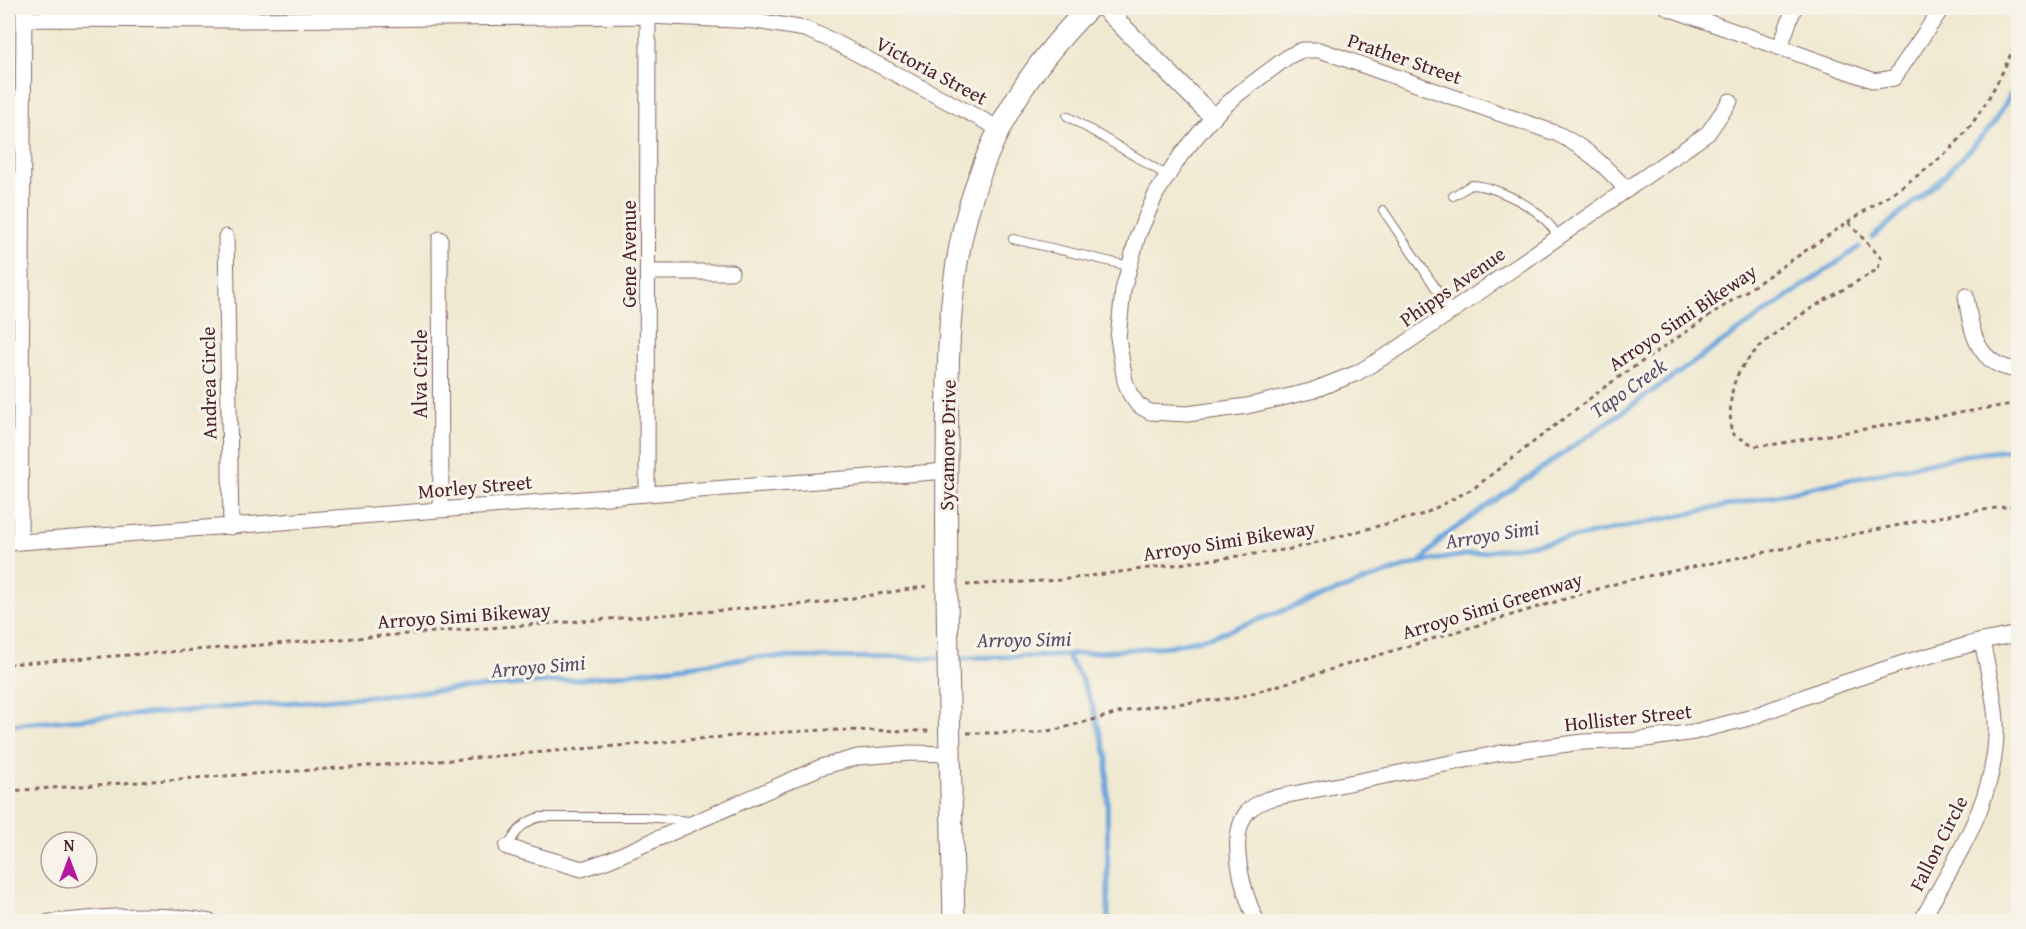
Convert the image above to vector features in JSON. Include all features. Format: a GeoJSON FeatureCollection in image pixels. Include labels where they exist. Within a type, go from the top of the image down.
{"type":"FeatureCollection","features":[{"type":"Feature","properties":{"kind":"main road","name":"Sycamore Drive"},"geometry":{"type":"LineString","coordinates":[[954,921],[947,595],[948,355],[952,285],[967,215],[980,173],[999,128],[1019,92],[1050,48],[1089,8]]}},
{"type":"Feature","properties":{"kind":"street"},"geometry":{"type":"LineString","coordinates":[[1104,8],[1214,117]]}},
{"type":"Feature","properties":{"kind":"street"},"geometry":{"type":"LineString","coordinates":[[1668,8],[1875,81],[1894,78],[1942,8]]}},
{"type":"Feature","properties":{"kind":"street"},"geometry":{"type":"LineString","coordinates":[[1780,47],[1794,8]]}},
{"type":"Feature","properties":{"kind":"street","name":"Victoria Street"},"geometry":{"type":"LineString","coordinates":[[24,14],[254,20],[648,16],[756,21],[805,29],[831,40],[999,128]]}},
{"type":"Feature","properties":{"kind":"street"},"geometry":{"type":"LineString","coordinates":[[14,543],[24,14]]}},
{"type":"Feature","properties":{"kind":"street","name":"Gene Avenue"},"geometry":{"type":"LineString","coordinates":[[647,493],[648,16]]}},
{"type":"Feature","properties":{"kind":"street","name":"Prather Street"},"geometry":{"type":"LineString","coordinates":[[1155,414],[1138,405],[1130,394],[1125,381],[1118,338],[1123,290],[1138,235],[1156,194],[1181,155],[1214,117],[1239,94],[1290,56],[1302,50],[1320,50],[1558,134],[1579,145],[1598,159],[1627,190]]}},
{"type":"Feature","properties":{"kind":"street","name":"Phipps Avenue"},"geometry":{"type":"LineString","coordinates":[[1155,414],[1211,412],[1247,406],[1311,391],[1357,373],[1452,312],[1708,133],[1730,101]]}},
{"type":"Feature","properties":{"kind":"street","name":"Andrea Circle"},"geometry":{"type":"LineString","coordinates":[[226,237],[231,527]]}},
{"type":"Feature","properties":{"kind":"street","name":"Alva Circle"},"geometry":{"type":"LineString","coordinates":[[440,239],[441,509]]}},
{"type":"Feature","properties":{"kind":"street"},"geometry":{"type":"LineString","coordinates":[[649,272],[731,273]]}},
{"type":"Feature","properties":{"kind":"street"},"geometry":{"type":"LineString","coordinates":[[1966,296],[1971,324],[1982,353],[1997,364],[2019,370]]}},
{"type":"Feature","properties":{"kind":"street","name":"Morley Street"},"geometry":{"type":"LineString","coordinates":[[14,543],[947,471]]}},
{"type":"Feature","properties":{"kind":"street","name":"Hollister Street"},"geometry":{"type":"LineString","coordinates":[[1257,921],[1250,907],[1240,869],[1238,846],[1242,823],[1248,812],[1257,804],[1280,797],[1501,753],[1583,742],[1639,740],[1695,732],[1749,718],[1825,688],[1903,663],[1982,641],[2019,634]]}},
{"type":"Feature","properties":{"kind":"street","name":"Fallon Circle"},"geometry":{"type":"LineString","coordinates":[[1921,921],[1974,825],[1988,789],[1995,758],[1996,721],[1982,641]]}},
{"type":"Feature","properties":{"kind":"street"},"geometry":{"type":"LineString","coordinates":[[507,847],[582,869],[609,860],[837,762],[858,757],[911,753],[951,754]]}},
{"type":"Feature","properties":{"kind":"street"},"geometry":{"type":"LineString","coordinates":[[49,921],[149,914],[183,916],[211,921]]}},
{"type":"Feature","properties":{"kind":"lane"},"geometry":{"type":"LineString","coordinates":[[1067,116],[1168,176]]}},
{"type":"Feature","properties":{"kind":"lane"},"geometry":{"type":"LineString","coordinates":[[1454,196],[1471,185],[1489,188],[1530,207],[1544,218],[1559,237]]}},
{"type":"Feature","properties":{"kind":"lane"},"geometry":{"type":"LineString","coordinates":[[1383,210],[1452,312]]}},
{"type":"Feature","properties":{"kind":"lane"},"geometry":{"type":"LineString","coordinates":[[1013,238],[1129,266]]}},
{"type":"Feature","properties":{"kind":"lane"},"geometry":{"type":"LineString","coordinates":[[507,847],[518,828],[529,820],[541,817],[645,817],[696,822]]}},
{"type":"Feature","properties":{"kind":"path","name":"Arroyo Simi Bikeway"},"geometry":{"type":"LineString","coordinates":[[973,585],[1060,580],[1291,549],[1424,514],[1474,488],[1606,386],[1940,159],[1977,118],[2019,37]]}},
{"type":"Feature","properties":{"kind":"path"},"geometry":{"type":"LineString","coordinates":[[1848,222],[1881,258],[1878,269],[1782,328],[1760,345],[1738,374],[1729,406],[1731,433],[1755,446],[1776,444],[2019,403]]}},
{"type":"Feature","properties":{"kind":"path","name":"Arroyo Simi Greenway"},"geometry":{"type":"LineString","coordinates":[[975,733],[1032,733],[1059,729],[1154,706],[1236,698],[1628,580],[1954,514],[2019,505]]}},
{"type":"Feature","properties":{"kind":"path","name":"Arroyo Simi Bikeway"},"geometry":{"type":"LineString","coordinates":[[8,664],[821,603],[921,586]]}},
{"type":"Feature","properties":{"kind":"path"},"geometry":{"type":"LineString","coordinates":[[8,791],[426,762],[770,733],[825,730],[923,731]]}},
{"type":"Feature","properties":{"kind":"waterway","name":"Tapo Creek"},"geometry":{"type":"LineString","coordinates":[[1873,237],[1938,182],[1992,126],[2018,82]]}},
{"type":"Feature","properties":{"kind":"waterway","name":"Tapo Creek"},"geometry":{"type":"LineString","coordinates":[[1421,562],[1443,537],[1859,247]]}},
{"type":"Feature","properties":{"kind":"waterway","name":"Arroyo Simi"},"geometry":{"type":"LineString","coordinates":[[953,658],[1052,656],[1170,646],[1213,636],[1421,562],[1573,538],[1966,455],[2018,449]]}},
{"type":"Feature","properties":{"kind":"waterway"},"geometry":{"type":"LineString","coordinates":[[1066,655],[1080,676],[1092,704],[1107,756],[1108,922]]}},
{"type":"Feature","properties":{"kind":"waterway","name":"Arroyo Simi"},"geometry":{"type":"LineString","coordinates":[[8,725],[584,679],[758,657],[944,658]]}}]}
